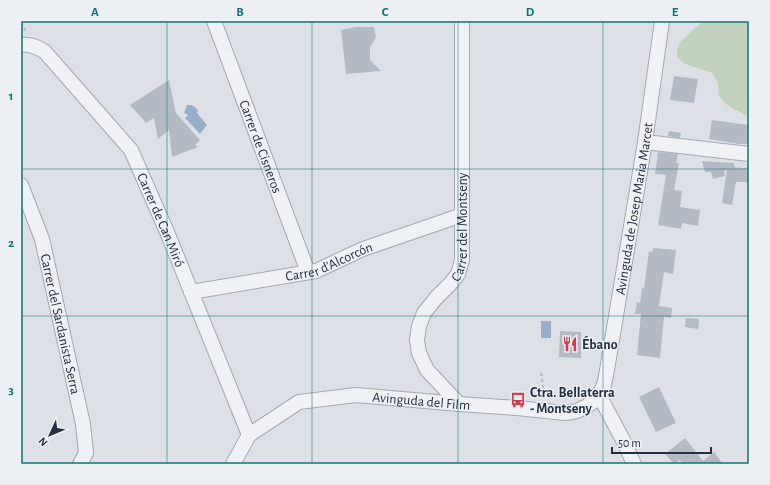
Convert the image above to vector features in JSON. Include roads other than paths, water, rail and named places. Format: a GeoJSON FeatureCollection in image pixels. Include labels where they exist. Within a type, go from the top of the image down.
{"type":"FeatureCollection","features":[{"type":"Feature","properties":{"kind":"street","name":"Carrer de Cisneros"},"geometry":{"type":"LineString","coordinates":[[214,21],[308,272]]}},
{"type":"Feature","properties":{"kind":"street","name":"Carrer del Montseny"},"geometry":{"type":"LineString","coordinates":[[459,404],[427,370],[419,353],[417,340],[419,326],[424,313],[458,274],[462,260],[462,21]]}},
{"type":"Feature","properties":{"kind":"street","name":"Avinguda de Josep Maria Marcet"},"geometry":{"type":"LineString","coordinates":[[599,395],[604,385],[607,370],[645,142],[662,21]]}},
{"type":"Feature","properties":{"kind":"street","name":"Carrer de Can Miró"},"geometry":{"type":"LineString","coordinates":[[21,45],[35,46],[45,52],[131,150],[167,232],[249,435]]}},
{"type":"Feature","properties":{"kind":"street"},"geometry":{"type":"LineString","coordinates":[[645,142],[749,154]]}},
{"type":"Feature","properties":{"kind":"street","name":"Carrer del Sardanista Serra"},"geometry":{"type":"LineString","coordinates":[[21,185],[42,239],[83,424],[86,453],[80,464]]}},
{"type":"Feature","properties":{"kind":"street","name":"Carrer d'Alcorcón"},"geometry":{"type":"LineString","coordinates":[[191,292],[316,271],[363,249],[462,215]]}},
{"type":"Feature","properties":{"kind":"street","name":"Avinguda del Film"},"geometry":{"type":"LineString","coordinates":[[249,435],[299,402],[356,395],[565,413],[577,411],[587,406],[599,395]]}},
{"type":"Feature","properties":{"kind":"street"},"geometry":{"type":"LineString","coordinates":[[599,395],[634,464]]}},
{"type":"Feature","properties":{"kind":"street"},"geometry":{"type":"LineString","coordinates":[[233,464],[249,435]]}},
{"type":"Feature","properties":{"kind":"water"},"geometry":{"type":"Polygon","coordinates":[[[187,105],[192,105],[198,110],[197,113],[207,125],[200,134],[185,118],[188,115],[184,113],[187,105]]]}},
{"type":"Feature","properties":{"kind":"water"},"geometry":{"type":"Polygon","coordinates":[[[541,321],[551,321],[551,338],[541,338],[541,321]]]}},
{"type":"Feature","properties":{"kind":"place","name":"Ébano"},"geometry":{"type":"Point","coordinates":[570,344]}},
{"type":"Feature","properties":{"kind":"place","name":"Ctra. Bellaterra - Montseny"},"geometry":{"type":"Point","coordinates":[518,400]}}]}
